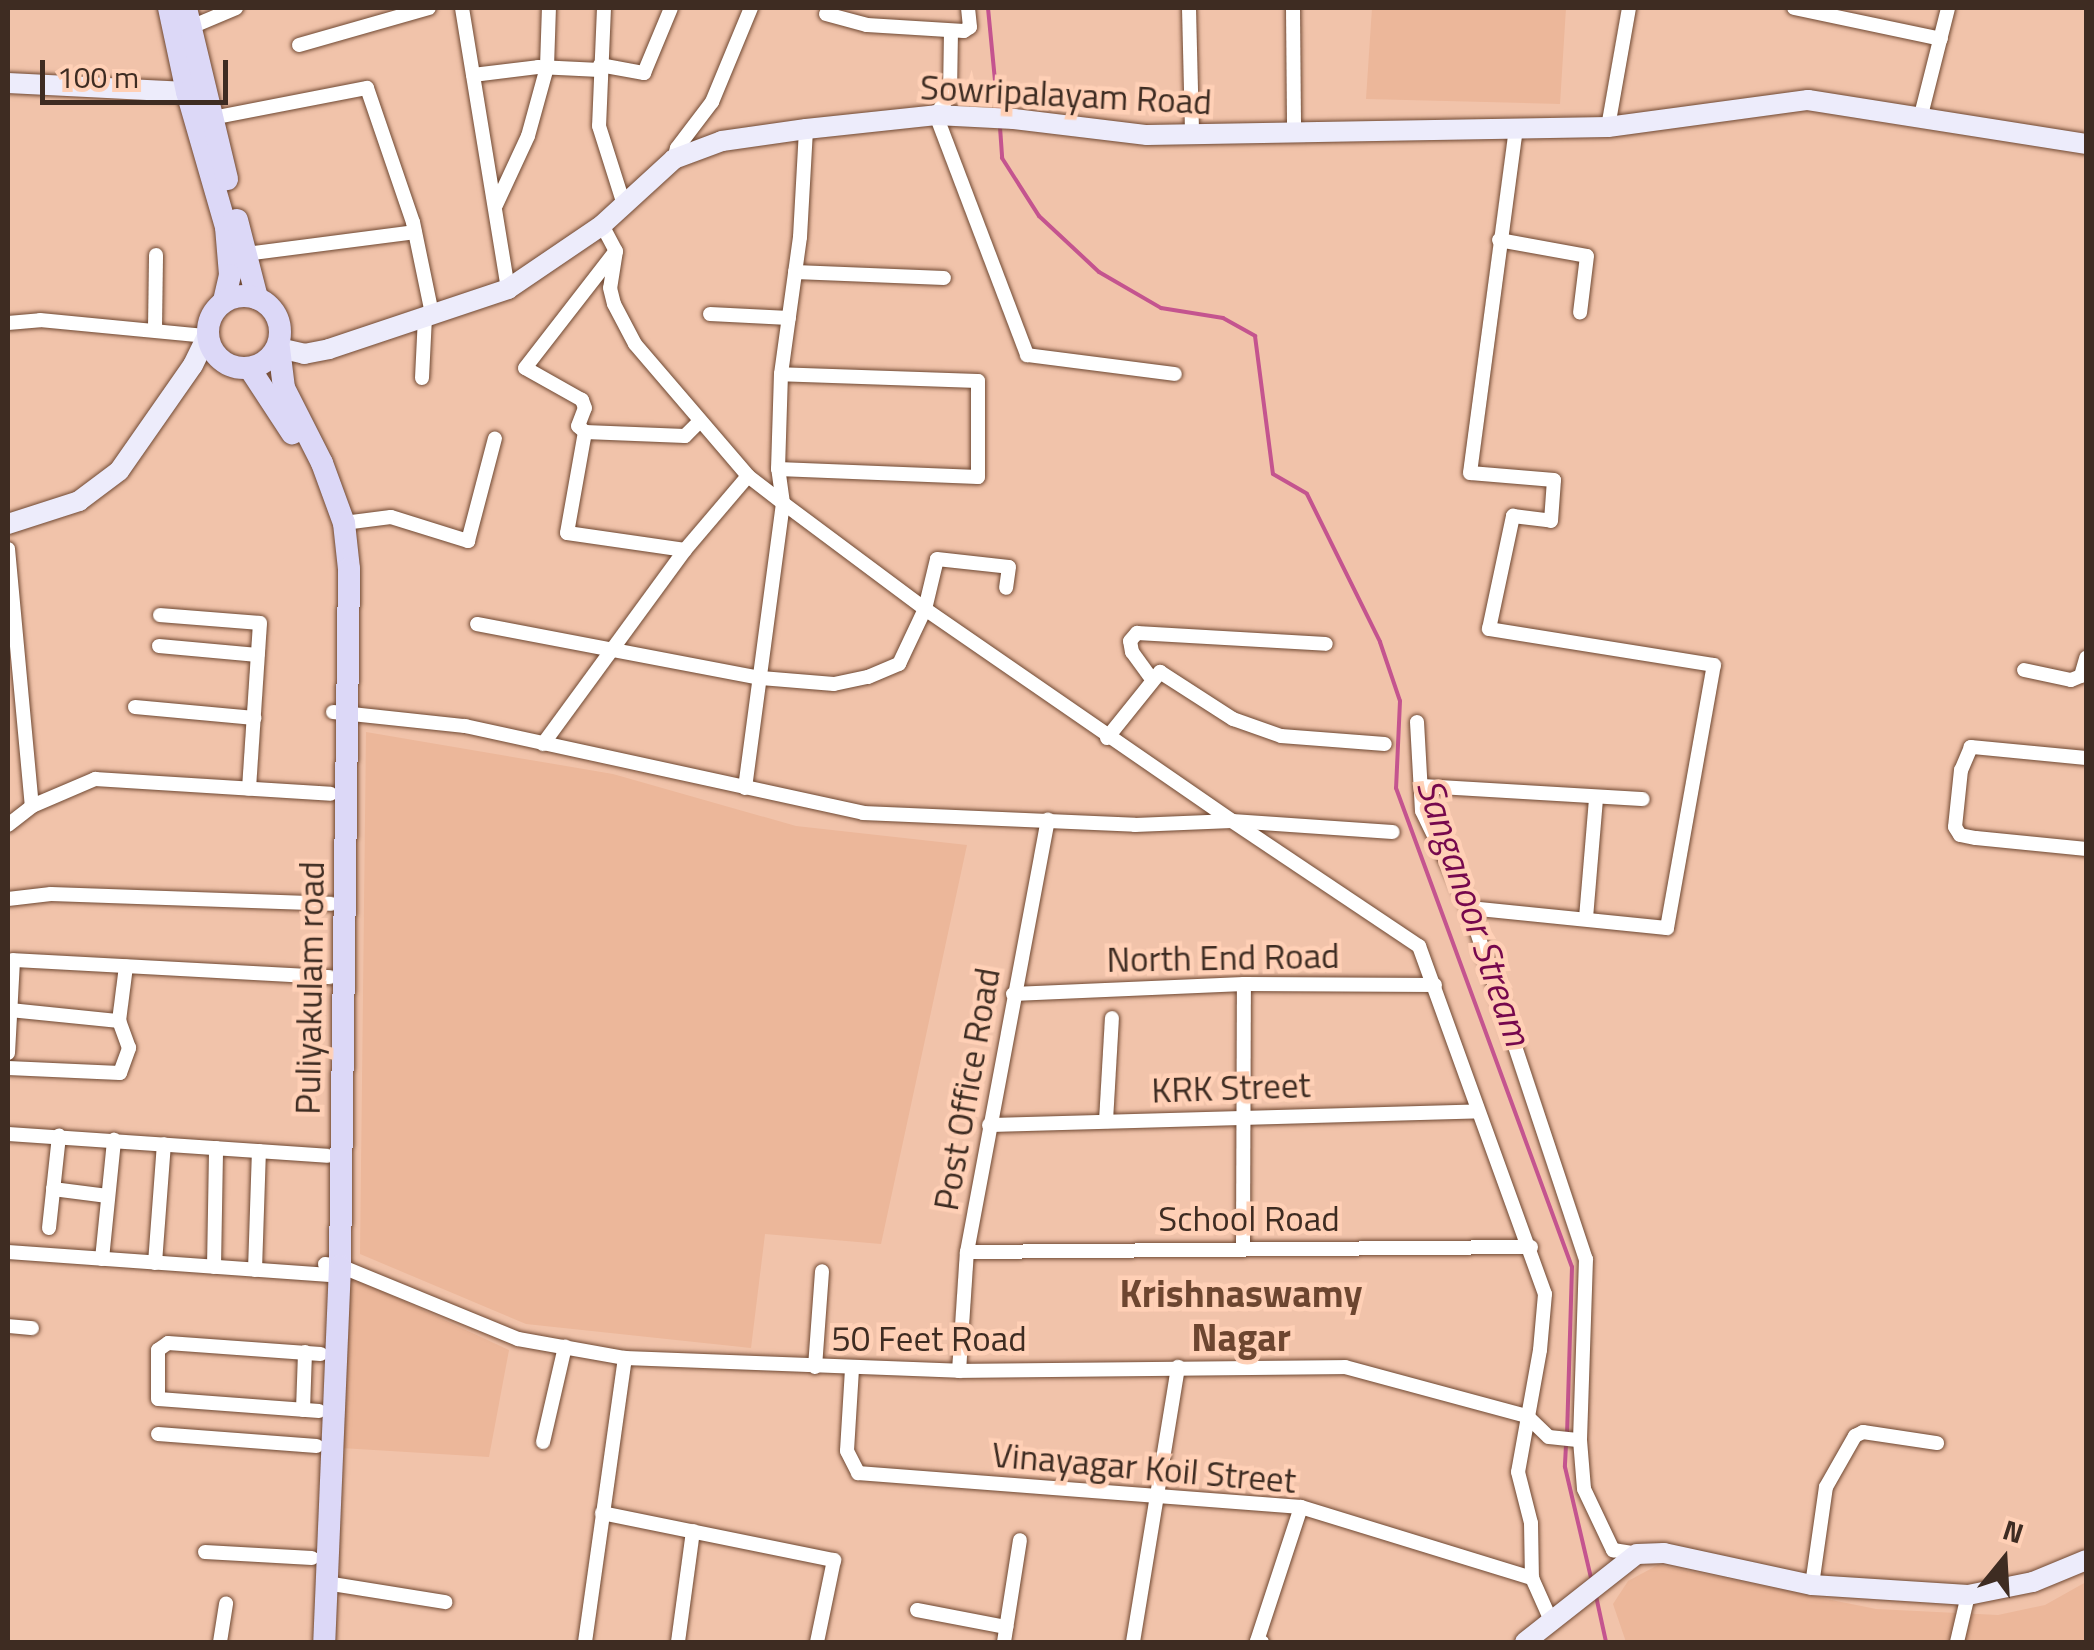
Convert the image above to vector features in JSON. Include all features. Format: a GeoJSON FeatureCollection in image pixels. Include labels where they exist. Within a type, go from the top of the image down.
{"type":"FeatureCollection","features":[{"type":"Feature","properties":{"kind":"main road"},"geometry":{"type":"LineString","coordinates":[[170,8],[186,92],[204,119],[258,298],[246,296],[224,301]]}},
{"type":"Feature","properties":{"kind":"main road"},"geometry":{"type":"LineString","coordinates":[[189,17],[226,227],[230,276],[224,301],[210,316],[207,336],[218,357],[250,369],[266,362],[279,348]]}},
{"type":"Feature","properties":{"kind":"main road","name":"Puliyakulam road"},"geometry":{"type":"LineString","coordinates":[[258,298],[278,320],[281,374],[344,523],[349,568],[332,794],[327,1156],[332,1270],[313,1353],[311,1410],[317,1446],[310,1642]]}},
{"type":"Feature","properties":{"kind":"main road","name":"Puliyakulam road"},"geometry":{"type":"LineString","coordinates":[[250,369],[289,427],[328,515],[336,560],[340,712],[324,1642]]}},
{"type":"Feature","properties":{"kind":"street"},"geometry":{"type":"LineString","coordinates":[[189,17],[236,8]]}},
{"type":"Feature","properties":{"kind":"street"},"geometry":{"type":"LineString","coordinates":[[299,45],[430,8]]}},
{"type":"Feature","properties":{"kind":"street"},"geometry":{"type":"LineString","coordinates":[[462,8],[508,289]]}},
{"type":"Feature","properties":{"kind":"street"},"geometry":{"type":"LineString","coordinates":[[496,206],[528,136],[547,67],[549,8]]}},
{"type":"Feature","properties":{"kind":"street"},"geometry":{"type":"LineString","coordinates":[[604,8],[599,126],[624,205]]}},
{"type":"Feature","properties":{"kind":"street"},"geometry":{"type":"LineString","coordinates":[[472,75],[547,67],[600,67],[644,73],[671,8]]}},
{"type":"Feature","properties":{"kind":"street"},"geometry":{"type":"LineString","coordinates":[[674,159],[677,148],[712,102],[752,8]]}},
{"type":"Feature","properties":{"kind":"street"},"geometry":{"type":"LineString","coordinates":[[826,14],[866,24],[951,31],[970,27],[968,8]]}},
{"type":"Feature","properties":{"kind":"street"},"geometry":{"type":"LineString","coordinates":[[1188,8],[1192,134]]}},
{"type":"Feature","properties":{"kind":"street"},"geometry":{"type":"LineString","coordinates":[[1293,8],[1294,132]]}},
{"type":"Feature","properties":{"kind":"street"},"geometry":{"type":"LineString","coordinates":[[1608,127],[1629,8]]}},
{"type":"Feature","properties":{"kind":"street"},"geometry":{"type":"LineString","coordinates":[[1794,8],[1941,39]]}},
{"type":"Feature","properties":{"kind":"street"},"geometry":{"type":"LineString","coordinates":[[1920,118],[1948,8]]}},
{"type":"Feature","properties":{"kind":"street"},"geometry":{"type":"LineString","coordinates":[[951,31],[950,94],[936,116],[1027,356],[1174,374]]}},
{"type":"Feature","properties":{"kind":"street"},"geometry":{"type":"LineString","coordinates":[[8,84],[186,92]]}},
{"type":"Feature","properties":{"kind":"street"},"geometry":{"type":"LineString","coordinates":[[204,119],[367,88],[415,232],[429,315],[422,378]]}},
{"type":"Feature","properties":{"kind":"street","name":"Sowripalayam Road"},"geometry":{"type":"LineString","coordinates":[[279,348],[304,354],[329,349],[508,289],[602,225],[674,159],[722,141],[806,129],[936,116],[1014,118],[1147,135],[1608,127],[1808,100],[2086,144]]}},
{"type":"Feature","properties":{"kind":"street"},"geometry":{"type":"LineString","coordinates":[[1469,908],[1668,928],[1714,665],[1489,629],[1514,516],[1552,522],[1554,480],[1470,473],[1516,127]]}},
{"type":"Feature","properties":{"kind":"street"},"geometry":{"type":"LineString","coordinates":[[745,788],[784,504],[778,469],[781,374],[795,272],[806,129]]}},
{"type":"Feature","properties":{"kind":"street"},"geometry":{"type":"LineString","coordinates":[[602,225],[616,251],[610,288],[619,317],[635,344],[748,476],[925,609],[1107,738],[1419,946],[1545,1294],[1518,1472],[1531,1523],[1532,1578],[1552,1624]]}},
{"type":"Feature","properties":{"kind":"street"},"geometry":{"type":"LineString","coordinates":[[246,254],[415,232]]}},
{"type":"Feature","properties":{"kind":"street"},"geometry":{"type":"LineString","coordinates":[[1499,240],[1587,256],[1580,313]]}},
{"type":"Feature","properties":{"kind":"street"},"geometry":{"type":"LineString","coordinates":[[616,251],[525,368],[582,400],[585,408],[578,426],[585,432],[685,436],[700,421]]}},
{"type":"Feature","properties":{"kind":"street"},"geometry":{"type":"LineString","coordinates":[[155,330],[156,254]]}},
{"type":"Feature","properties":{"kind":"street"},"geometry":{"type":"LineString","coordinates":[[795,272],[944,278]]}},
{"type":"Feature","properties":{"kind":"street"},"geometry":{"type":"LineString","coordinates":[[710,314],[788,318]]}},
{"type":"Feature","properties":{"kind":"street"},"geometry":{"type":"LineString","coordinates":[[8,323],[40,320],[207,336],[120,471],[78,501],[8,524]]}},
{"type":"Feature","properties":{"kind":"street"},"geometry":{"type":"LineString","coordinates":[[778,469],[978,477],[978,381],[781,374]]}},
{"type":"Feature","properties":{"kind":"street"},"geometry":{"type":"LineString","coordinates":[[585,432],[567,534],[685,550]]}},
{"type":"Feature","properties":{"kind":"street"},"geometry":{"type":"LineString","coordinates":[[344,523],[391,517],[468,541],[495,438]]}},
{"type":"Feature","properties":{"kind":"street"},"geometry":{"type":"LineString","coordinates":[[543,744],[617,648],[685,550],[748,476]]}},
{"type":"Feature","properties":{"kind":"street"},"geometry":{"type":"LineString","coordinates":[[8,549],[32,806]]}},
{"type":"Feature","properties":{"kind":"street"},"geometry":{"type":"LineString","coordinates":[[476,624],[762,678],[834,684],[899,664],[925,609],[937,560],[1009,567],[1006,588]]}},
{"type":"Feature","properties":{"kind":"street"},"geometry":{"type":"LineString","coordinates":[[160,615],[260,623],[249,789]]}},
{"type":"Feature","properties":{"kind":"street"},"geometry":{"type":"LineString","coordinates":[[1151,678],[1132,652],[1130,640],[1137,633],[1326,644]]}},
{"type":"Feature","properties":{"kind":"street"},"geometry":{"type":"LineString","coordinates":[[159,646],[258,655]]}},
{"type":"Feature","properties":{"kind":"street"},"geometry":{"type":"LineString","coordinates":[[2024,670],[2071,680],[2081,676],[2086,658]]}},
{"type":"Feature","properties":{"kind":"street"},"geometry":{"type":"LineString","coordinates":[[1107,738],[1151,678],[1160,672],[1233,719],[1281,736],[1385,744]]}},
{"type":"Feature","properties":{"kind":"street"},"geometry":{"type":"LineString","coordinates":[[135,707],[254,718]]}},
{"type":"Feature","properties":{"kind":"street"},"geometry":{"type":"LineString","coordinates":[[340,712],[464,726],[863,813],[1135,826],[1232,821],[1392,832]]}},
{"type":"Feature","properties":{"kind":"street"},"geometry":{"type":"LineString","coordinates":[[1417,722],[1422,811],[1469,908],[1586,1259],[1580,1440],[1584,1489],[1613,1550],[1664,1554],[1812,1585],[1968,1595],[2033,1582],[2086,1560]]}},
{"type":"Feature","properties":{"kind":"street"},"geometry":{"type":"LineString","coordinates":[[2086,758],[1971,746],[1964,754],[1955,827],[1960,835],[1976,838],[2086,849]]}},
{"type":"Feature","properties":{"kind":"street"},"geometry":{"type":"LineString","coordinates":[[8,824],[32,806],[96,778],[332,794]]}},
{"type":"Feature","properties":{"kind":"street"},"geometry":{"type":"LineString","coordinates":[[1421,786],[1644,799]]}},
{"type":"Feature","properties":{"kind":"street"},"geometry":{"type":"LineString","coordinates":[[1586,918],[1596,798]]}},
{"type":"Feature","properties":{"kind":"street","name":"Post Office Road"},"geometry":{"type":"LineString","coordinates":[[959,1370],[967,1252],[1012,994],[1048,820]]}},
{"type":"Feature","properties":{"kind":"street"},"geometry":{"type":"LineString","coordinates":[[8,899],[51,894],[331,904]]}},
{"type":"Feature","properties":{"kind":"street"},"geometry":{"type":"LineString","coordinates":[[8,1053],[13,960],[330,977]]}},
{"type":"Feature","properties":{"kind":"street"},"geometry":{"type":"LineString","coordinates":[[8,1068],[120,1073],[129,1048],[119,1021],[126,966]]}},
{"type":"Feature","properties":{"kind":"street"},"geometry":{"type":"LineString","coordinates":[[1243,1247],[1244,984]]}},
{"type":"Feature","properties":{"kind":"street","name":"North End Road"},"geometry":{"type":"LineString","coordinates":[[1012,994],[1244,984],[1434,985]]}},
{"type":"Feature","properties":{"kind":"street"},"geometry":{"type":"LineString","coordinates":[[10,1010],[119,1021]]}},
{"type":"Feature","properties":{"kind":"street"},"geometry":{"type":"LineString","coordinates":[[1106,1121],[1112,1018]]}},
{"type":"Feature","properties":{"kind":"street","name":"KRK Street"},"geometry":{"type":"LineString","coordinates":[[989,1125],[1476,1111]]}},
{"type":"Feature","properties":{"kind":"street"},"geometry":{"type":"LineString","coordinates":[[8,1134],[327,1156]]}},
{"type":"Feature","properties":{"kind":"street"},"geometry":{"type":"LineString","coordinates":[[48,1228],[60,1136]]}},
{"type":"Feature","properties":{"kind":"street"},"geometry":{"type":"LineString","coordinates":[[102,1259],[114,1140]]}},
{"type":"Feature","properties":{"kind":"street"},"geometry":{"type":"LineString","coordinates":[[155,1263],[164,1144]]}},
{"type":"Feature","properties":{"kind":"street"},"geometry":{"type":"LineString","coordinates":[[214,1268],[216,1148]]}},
{"type":"Feature","properties":{"kind":"street"},"geometry":{"type":"LineString","coordinates":[[255,1270],[259,1150]]}},
{"type":"Feature","properties":{"kind":"street"},"geometry":{"type":"LineString","coordinates":[[53,1189],[108,1196]]}},
{"type":"Feature","properties":{"kind":"street","name":"School Road"},"geometry":{"type":"LineString","coordinates":[[967,1252],[1531,1247]]}},
{"type":"Feature","properties":{"kind":"street","name":"50 Feet Road"},"geometry":{"type":"LineString","coordinates":[[8,1252],[214,1268],[332,1270],[518,1339],[625,1358],[852,1369],[1344,1367],[1527,1416]]}},
{"type":"Feature","properties":{"kind":"street"},"geometry":{"type":"LineString","coordinates":[[816,1367],[822,1271]]}},
{"type":"Feature","properties":{"kind":"street"},"geometry":{"type":"LineString","coordinates":[[8,1326],[32,1328]]}},
{"type":"Feature","properties":{"kind":"street"},"geometry":{"type":"LineString","coordinates":[[311,1410],[158,1399],[157,1365],[158,1350],[168,1343],[313,1353]]}},
{"type":"Feature","properties":{"kind":"street"},"geometry":{"type":"LineString","coordinates":[[543,1442],[564,1347]]}},
{"type":"Feature","properties":{"kind":"street"},"geometry":{"type":"LineString","coordinates":[[584,1642],[625,1358]]}},
{"type":"Feature","properties":{"kind":"street"},"geometry":{"type":"LineString","coordinates":[[1133,1642],[1178,1366]]}},
{"type":"Feature","properties":{"kind":"street","name":"Vinayagar Koil Street"},"geometry":{"type":"LineString","coordinates":[[852,1369],[847,1452],[858,1473],[1300,1507],[1532,1578]]}},
{"type":"Feature","properties":{"kind":"street"},"geometry":{"type":"LineString","coordinates":[[1527,1416],[1549,1436],[1580,1440]]}},
{"type":"Feature","properties":{"kind":"street"},"geometry":{"type":"LineString","coordinates":[[1812,1585],[1826,1487],[1855,1436],[1862,1432],[1937,1443]]}},
{"type":"Feature","properties":{"kind":"street"},"geometry":{"type":"LineString","coordinates":[[158,1434],[317,1446]]}},
{"type":"Feature","properties":{"kind":"street"},"geometry":{"type":"LineString","coordinates":[[1262,1642],[1257,1641],[1300,1507]]}},
{"type":"Feature","properties":{"kind":"street"},"geometry":{"type":"LineString","coordinates":[[602,1513],[834,1560],[818,1642]]}},
{"type":"Feature","properties":{"kind":"street"},"geometry":{"type":"LineString","coordinates":[[678,1642],[693,1531]]}},
{"type":"Feature","properties":{"kind":"street"},"geometry":{"type":"LineString","coordinates":[[1004,1642],[1020,1540]]}},
{"type":"Feature","properties":{"kind":"street"},"geometry":{"type":"LineString","coordinates":[[205,1552],[312,1558]]}},
{"type":"Feature","properties":{"kind":"street"},"geometry":{"type":"LineString","coordinates":[[1525,1642],[1636,1554]]}},
{"type":"Feature","properties":{"kind":"street"},"geometry":{"type":"LineString","coordinates":[[326,1582],[444,1602]]}},
{"type":"Feature","properties":{"kind":"street"},"geometry":{"type":"LineString","coordinates":[[1957,1642],[1968,1595]]}},
{"type":"Feature","properties":{"kind":"street"},"geometry":{"type":"LineString","coordinates":[[220,1642],[226,1603]]}},
{"type":"Feature","properties":{"kind":"street"},"geometry":{"type":"LineString","coordinates":[[917,1610],[1006,1626]]}},
{"type":"Feature","properties":{"kind":"shaded area"},"geometry":{"type":"Polygon","coordinates":[[[1372,8],[1566,8],[1560,104],[1366,99],[1372,8]]]}},
{"type":"Feature","properties":{"kind":"shaded area"},"geometry":{"type":"Polygon","coordinates":[[[366,732],[613,774],[796,826],[967,845],[881,1244],[765,1234],[751,1348],[526,1324],[360,1254],[366,732]]]}},
{"type":"Feature","properties":{"kind":"shaded area"},"geometry":{"type":"Polygon","coordinates":[[[347,1275],[509,1350],[489,1457],[341,1448],[347,1275]]]}},
{"type":"Feature","properties":{"kind":"shaded area"},"geometry":{"type":"Polygon","coordinates":[[[1658,1565],[1876,1609],[1998,1615],[2045,1605],[2086,1582],[2086,1642],[1626,1642],[1613,1604],[1628,1581],[1658,1565]]]}},
{"type":"Feature","properties":{"kind":"waterway","name":"Sanganoor Stream"},"geometry":{"type":"LineString","coordinates":[[988,8],[998,112]]}},
{"type":"Feature","properties":{"kind":"waterway","name":"Sanganoor Stream"},"geometry":{"type":"LineString","coordinates":[[1000,127],[1002,158],[1039,216],[1099,272],[1161,308],[1223,318],[1255,336],[1273,474],[1307,494],[1380,642],[1400,701],[1396,788],[1572,1267],[1567,1435]]}},
{"type":"Feature","properties":{"kind":"waterway","name":"Sanganoor Stream"},"geometry":{"type":"LineString","coordinates":[[1566,1445],[1565,1467],[1592,1582]]}},
{"type":"Feature","properties":{"kind":"waterway","name":"Sanganoor Stream"},"geometry":{"type":"LineString","coordinates":[[1596,1596],[1606,1642]]}},
{"type":"Feature","properties":{"kind":"district","name":"Krishnaswamy Nagar"},"geometry":{"type":"Point","coordinates":[1241,1316]}}]}
